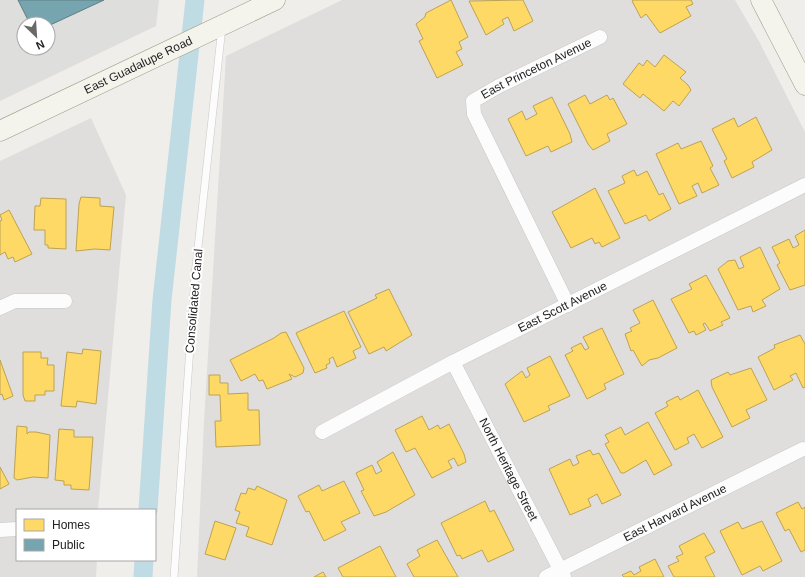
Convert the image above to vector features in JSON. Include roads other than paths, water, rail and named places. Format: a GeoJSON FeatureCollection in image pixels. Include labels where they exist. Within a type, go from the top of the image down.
{"type":"FeatureCollection","features":[{"type":"Feature","properties":{"kind":"main road","name":"East Guadalupe Road"},"geometry":{"type":"LineString","coordinates":[[0,131],[275,0]]}},
{"type":"Feature","properties":{"kind":"main road"},"geometry":{"type":"LineString","coordinates":[[761,0],[805,85]]}},
{"type":"Feature","properties":{"kind":"street","name":"East Princeton Avenue"},"geometry":{"type":"LineString","coordinates":[[568,305],[474,114],[473,101],[499,86],[600,37]]}},
{"type":"Feature","properties":{"kind":"street","name":"East Scott Avenue"},"geometry":{"type":"LineString","coordinates":[[322,432],[453,362],[805,185]]}},
{"type":"Feature","properties":{"kind":"street"},"geometry":{"type":"LineString","coordinates":[[0,308],[15,301],[66,301]]}},
{"type":"Feature","properties":{"kind":"street","name":"North Heritage Street"},"geometry":{"type":"LineString","coordinates":[[453,362],[562,574]]}},
{"type":"Feature","properties":{"kind":"street","name":"East Harvard Avenue"},"geometry":{"type":"LineString","coordinates":[[546,577],[562,574],[803,449]]}},
{"type":"Feature","properties":{"kind":"street"},"geometry":{"type":"LineString","coordinates":[[0,530],[16,529]]}},
{"type":"Feature","properties":{"kind":"lane","name":"Consolidated Canal"},"geometry":{"type":"LineString","coordinates":[[174,577],[195,275],[218,27]]}},
{"type":"Feature","properties":{"kind":"waterway"},"geometry":{"type":"LineString","coordinates":[[148,509],[162,300],[195,0]]}},
{"type":"Feature","properties":{"kind":"waterway"},"geometry":{"type":"LineString","coordinates":[[143,577],[144,561]]}}]}
